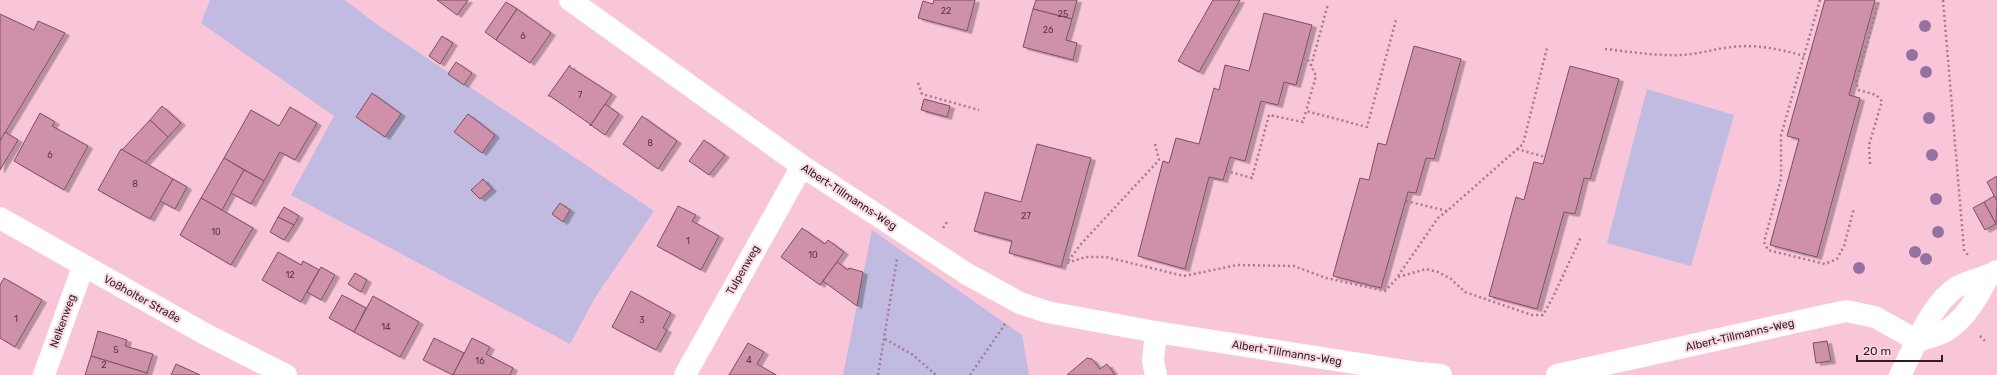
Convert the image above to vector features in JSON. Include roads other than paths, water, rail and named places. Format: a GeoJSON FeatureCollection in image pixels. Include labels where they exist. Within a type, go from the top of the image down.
{"type":"FeatureCollection","features":[{"type":"Feature","properties":{"kind":"street","name":"Albert-Tillmanns-Weg"},"geometry":{"type":"LineString","coordinates":[[570,0],[802,166],[966,274],[1020,303],[1047,312],[1156,332],[1419,374],[1441,375]]}},
{"type":"Feature","properties":{"kind":"street","name":"Tulpenweg"},"geometry":{"type":"LineString","coordinates":[[685,375],[802,166]]}},
{"type":"Feature","properties":{"kind":"street","name":"Voßholter Straße"},"geometry":{"type":"LineString","coordinates":[[0,218],[83,267],[204,334],[286,375]]}},
{"type":"Feature","properties":{"kind":"street","name":"Nelkenweg"},"geometry":{"type":"LineString","coordinates":[[44,375],[83,267]]}},
{"type":"Feature","properties":{"kind":"street"},"geometry":{"type":"LineString","coordinates":[[1900,375],[1918,341],[1944,332],[1961,317],[1973,305],[1993,274]]}},
{"type":"Feature","properties":{"kind":"street","name":"Albert-Tillmanns-Weg"},"geometry":{"type":"LineString","coordinates":[[1557,375],[1846,311],[1875,317],[1918,341]]}},
{"type":"Feature","properties":{"kind":"street"},"geometry":{"type":"LineString","coordinates":[[1156,332],[1153,361],[1156,375]]}}]}
